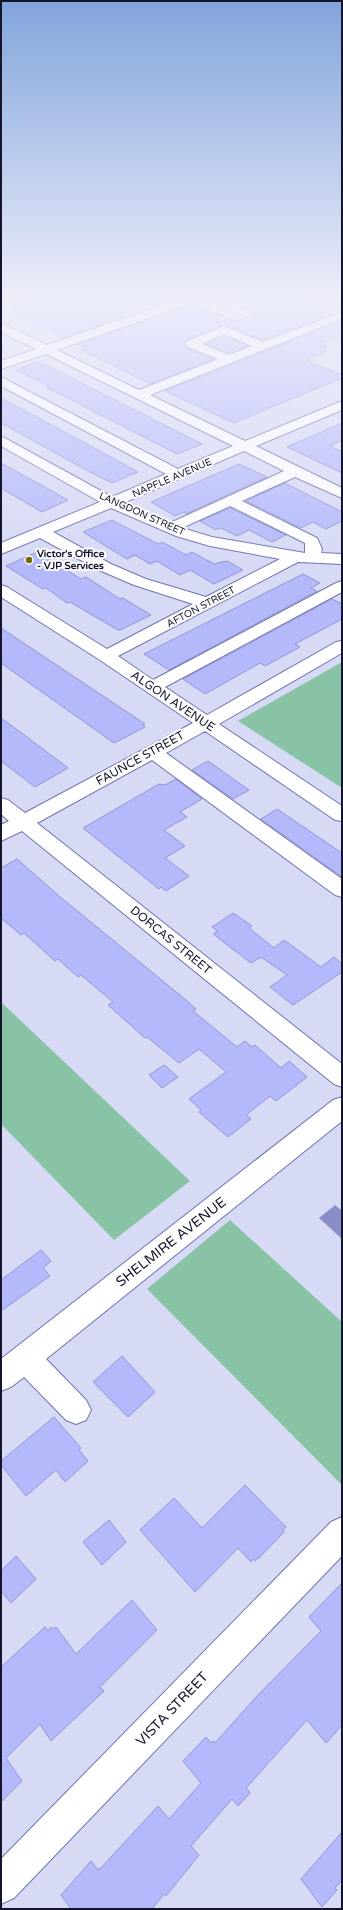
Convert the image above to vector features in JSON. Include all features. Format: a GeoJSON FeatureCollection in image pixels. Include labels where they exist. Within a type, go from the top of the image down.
{"type":"FeatureCollection","features":[{"type":"Feature","properties":{"kind":"street"},"geometry":{"type":"LineString","coordinates":[[9,385],[179,474]]}},
{"type":"Feature","properties":{"kind":"street"},"geometry":{"type":"LineString","coordinates":[[121,385],[342,494]]}},
{"type":"Feature","properties":{"kind":"street"},"geometry":{"type":"LineString","coordinates":[[140,394],[163,385]]}},
{"type":"Feature","properties":{"kind":"street","name":"NAPFLE AVENUE"},"geometry":{"type":"LineString","coordinates":[[1,549],[246,447],[342,405]]}},
{"type":"Feature","properties":{"kind":"street","name":"LANGDON STREET"},"geometry":{"type":"LineString","coordinates":[[1,440],[112,503],[170,528],[210,541],[295,557],[342,559]]}},
{"type":"Feature","properties":{"kind":"street"},"geometry":{"type":"LineString","coordinates":[[170,528],[296,471]]}},
{"type":"Feature","properties":{"kind":"street"},"geometry":{"type":"LineString","coordinates":[[231,501],[312,541],[314,549],[312,558]]}},
{"type":"Feature","properties":{"kind":"street"},"geometry":{"type":"LineString","coordinates":[[41,532],[104,567],[140,582],[208,602]]}},
{"type":"Feature","properties":{"kind":"street","name":"AFTON STREET"},"geometry":{"type":"LineString","coordinates":[[106,656],[295,557]]}},
{"type":"Feature","properties":{"kind":"street"},"geometry":{"type":"LineString","coordinates":[[152,687],[342,586]]}},
{"type":"Feature","properties":{"kind":"street","name":"ALGON AVENUE"},"geometry":{"type":"LineString","coordinates":[[1,590],[106,656],[342,815]]}},
{"type":"Feature","properties":{"kind":"street","name":"FAUNCE STREET"},"geometry":{"type":"LineString","coordinates":[[1,834],[205,724],[342,646]]}},
{"type":"Feature","properties":{"kind":"street"},"geometry":{"type":"LineString","coordinates":[[153,752],[342,890]]}},
{"type":"Feature","properties":{"kind":"street","name":"DORCAS STREET"},"geometry":{"type":"LineString","coordinates":[[1,804],[342,1077]]}},
{"type":"Feature","properties":{"kind":"street","name":"SHELMIRE AVENUE"},"geometry":{"type":"LineString","coordinates":[[1,1377],[342,1108]]}},
{"type":"Feature","properties":{"kind":"street"},"geometry":{"type":"LineString","coordinates":[[25,1358],[76,1410]]}},
{"type":"Feature","properties":{"kind":"street","name":"VISTA STREET"},"geometry":{"type":"LineString","coordinates":[[1,1885],[342,1533]]}},
{"type":"Feature","properties":{"kind":"green space"},"geometry":{"type":"Polygon","coordinates":[[[342,662],[342,788],[238,721],[342,662]]]}},
{"type":"Feature","properties":{"kind":"green space"},"geometry":{"type":"Polygon","coordinates":[[[1,1002],[190,1181],[114,1240],[1,1124],[1,1002]]]}},
{"type":"Feature","properties":{"kind":"green space"},"geometry":{"type":"Polygon","coordinates":[[[230,1220],[342,1322],[342,1485],[147,1289],[230,1220]]]}},
{"type":"Feature","properties":{"kind":"water"},"geometry":{"type":"Polygon","coordinates":[[[335,1205],[342,1211],[342,1239],[319,1218],[335,1205]]]}},
{"type":"Feature","properties":{"kind":"building"},"geometry":{"type":"Polygon","coordinates":[[[47,385],[86,385],[202,444],[177,454],[46,387],[49,386],[47,385]]]}},
{"type":"Feature","properties":{"kind":"building"},"geometry":{"type":"Polygon","coordinates":[[[180,385],[325,385],[234,423],[165,391],[180,385]]]}},
{"type":"Feature","properties":{"kind":"building"},"geometry":{"type":"Polygon","coordinates":[[[1,398],[138,472],[112,483],[90,472],[1,423],[1,398]]]}},
{"type":"Feature","properties":{"kind":"building"},"geometry":{"type":"Polygon","coordinates":[[[342,423],[342,440],[330,446],[342,452],[342,473],[287,447],[342,423]]]}},
{"type":"Feature","properties":{"kind":"building"},"geometry":{"type":"Polygon","coordinates":[[[1,463],[68,500],[42,512],[1,488],[1,463]]]}},
{"type":"Feature","properties":{"kind":"building"},"geometry":{"type":"Polygon","coordinates":[[[239,464],[267,477],[186,514],[183,512],[175,516],[151,502],[239,464]]]}},
{"type":"Feature","properties":{"kind":"building"},"geometry":{"type":"Polygon","coordinates":[[[285,483],[342,512],[342,521],[326,529],[313,522],[301,528],[246,501],[285,483]]]}},
{"type":"Feature","properties":{"kind":"building"},"geometry":{"type":"Polygon","coordinates":[[[230,508],[286,535],[272,542],[249,530],[237,536],[221,528],[216,530],[200,521],[230,508]]]}},
{"type":"Feature","properties":{"kind":"building"},"geometry":{"type":"Polygon","coordinates":[[[112,520],[158,544],[162,542],[186,555],[192,552],[214,564],[227,561],[243,570],[214,584],[190,570],[180,575],[157,561],[150,564],[135,555],[127,559],[83,532],[112,520]]]}},
{"type":"Feature","properties":{"kind":"building"},"geometry":{"type":"Polygon","coordinates":[[[37,552],[81,579],[86,577],[120,599],[123,598],[151,615],[118,630],[70,602],[67,603],[46,588],[43,589],[6,566],[37,552]]]}},
{"type":"Feature","properties":{"kind":"building"},"geometry":{"type":"Polygon","coordinates":[[[303,574],[320,583],[311,588],[317,591],[169,670],[144,654],[303,574]]]}},
{"type":"Feature","properties":{"kind":"building"},"geometry":{"type":"Polygon","coordinates":[[[332,599],[342,604],[342,619],[295,644],[300,647],[265,666],[260,663],[205,694],[183,679],[332,599]]]}},
{"type":"Feature","properties":{"kind":"building"},"geometry":{"type":"Polygon","coordinates":[[[1,628],[145,724],[143,725],[145,727],[114,743],[1,663],[1,628]]]}},
{"type":"Feature","properties":{"kind":"building"},"geometry":{"type":"Polygon","coordinates":[[[1,718],[68,768],[35,787],[1,761],[1,718]]]}},
{"type":"Feature","properties":{"kind":"building"},"geometry":{"type":"Polygon","coordinates":[[[208,761],[249,790],[233,799],[192,770],[208,761]]]}},
{"type":"Feature","properties":{"kind":"building"},"geometry":{"type":"Polygon","coordinates":[[[176,779],[202,799],[180,812],[187,817],[164,830],[185,846],[165,858],[189,876],[166,891],[161,887],[159,889],[83,828],[159,784],[165,785],[176,779]]]}},
{"type":"Feature","properties":{"kind":"building"},"geometry":{"type":"Polygon","coordinates":[[[277,809],[342,853],[342,877],[261,819],[277,809]]]}},
{"type":"Feature","properties":{"kind":"building"},"geometry":{"type":"Polygon","coordinates":[[[17,859],[59,896],[186,1000],[196,1009],[193,1011],[237,1047],[245,1041],[252,1047],[255,1045],[281,1068],[289,1061],[307,1077],[276,1101],[270,1096],[246,1115],[251,1119],[228,1137],[199,1112],[201,1110],[189,1099],[226,1072],[199,1049],[179,1063],[147,1037],[145,1038],[108,1005],[113,1002],[81,975],[78,977],[58,959],[55,961],[24,933],[21,935],[1,918],[1,868],[17,859]]]}},
{"type":"Feature","properties":{"kind":"building"},"geometry":{"type":"Polygon","coordinates":[[[233,913],[252,926],[249,928],[274,948],[284,940],[321,967],[334,957],[342,964],[342,972],[293,1005],[270,987],[287,975],[261,957],[251,963],[213,934],[218,931],[212,927],[233,913]]]}},
{"type":"Feature","properties":{"kind":"building"},"geometry":{"type":"Polygon","coordinates":[[[164,1065],[178,1077],[162,1088],[149,1075],[164,1065]]]}},
{"type":"Feature","properties":{"kind":"building"},"geometry":{"type":"Polygon","coordinates":[[[41,1250],[51,1261],[43,1268],[50,1276],[1,1311],[1,1280],[41,1250]]]}},
{"type":"Feature","properties":{"kind":"building"},"geometry":{"type":"Polygon","coordinates":[[[122,1356],[155,1392],[128,1417],[93,1382],[122,1356]]]}},
{"type":"Feature","properties":{"kind":"building"},"geometry":{"type":"Polygon","coordinates":[[[54,1417],[81,1448],[79,1450],[88,1461],[65,1482],[56,1470],[26,1496],[1,1465],[1,1461],[54,1417]]]}},
{"type":"Feature","properties":{"kind":"building"},"geometry":{"type":"Polygon","coordinates":[[[245,1485],[286,1527],[283,1530],[284,1532],[255,1561],[254,1559],[251,1562],[238,1548],[195,1592],[140,1530],[174,1498],[202,1528],[245,1485]]]}},
{"type":"Feature","properties":{"kind":"building"},"geometry":{"type":"Polygon","coordinates":[[[109,1520],[126,1542],[102,1565],[83,1542],[109,1520]]]}},
{"type":"Feature","properties":{"kind":"building"},"geometry":{"type":"Polygon","coordinates":[[[16,1556],[36,1579],[11,1603],[1,1591],[1,1571],[16,1556]]]}},
{"type":"Feature","properties":{"kind":"building"},"geometry":{"type":"Polygon","coordinates":[[[342,1583],[342,1725],[326,1743],[307,1720],[246,1788],[250,1793],[238,1806],[232,1799],[191,1846],[199,1855],[166,1896],[164,1894],[152,1909],[71,1909],[61,1895],[91,1861],[98,1870],[100,1869],[158,1806],[169,1819],[201,1783],[183,1761],[206,1737],[211,1743],[213,1741],[215,1743],[257,1696],[321,1631],[309,1617],[342,1583]]]}},
{"type":"Feature","properties":{"kind":"building"},"geometry":{"type":"Polygon","coordinates":[[[132,1600],[157,1630],[100,1687],[104,1691],[51,1741],[40,1724],[6,1758],[22,1781],[1,1802],[1,1667],[45,1627],[48,1631],[51,1627],[53,1629],[56,1627],[76,1654],[132,1600]]]}},
{"type":"Feature","properties":{"kind":"building"},"geometry":{"type":"Polygon","coordinates":[[[342,1832],[342,1880],[335,1888],[337,1890],[322,1907],[301,1879],[342,1832]]]}},
{"type":"Feature","properties":{"kind":"place","name":"Victor's Office - VJP Services"},"geometry":{"type":"Point","coordinates":[29,560]}}]}
